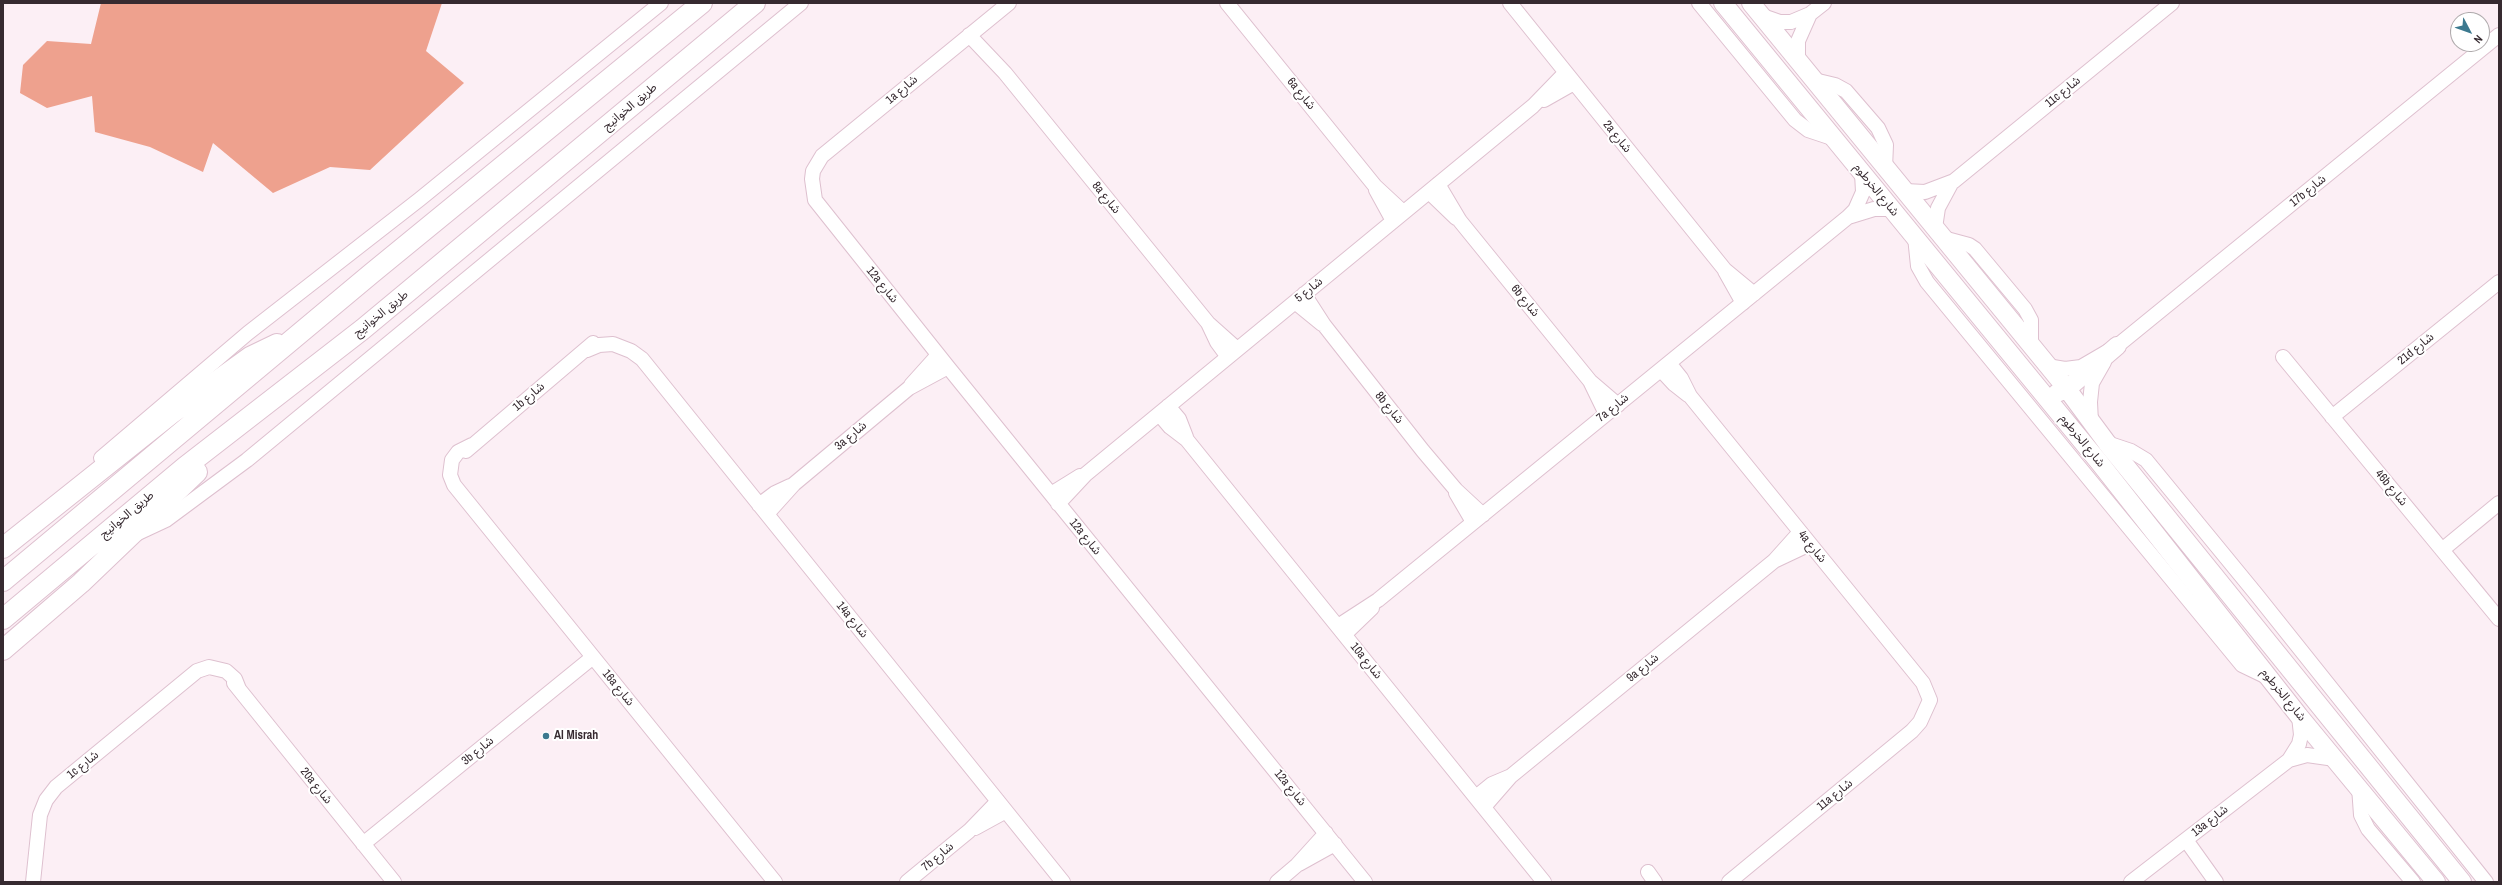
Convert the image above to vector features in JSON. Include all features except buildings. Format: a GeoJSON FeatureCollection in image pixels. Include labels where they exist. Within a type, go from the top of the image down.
{"type":"FeatureCollection","features":[{"type":"Feature","properties":{"kind":"highway"},"geometry":{"type":"LineString","coordinates":[[3,581],[702,3]]}},
{"type":"Feature","properties":{"kind":"highway","name":"طريق الخوانيج"},"geometry":{"type":"LineString","coordinates":[[3,619],[244,421],[363,329],[755,3]]}},
{"type":"Feature","properties":{"kind":"highway"},"geometry":{"type":"LineString","coordinates":[[3,548],[171,414],[250,357],[265,348],[291,342]]}},
{"type":"Feature","properties":{"kind":"highway"},"geometry":{"type":"LineString","coordinates":[[3,650],[133,534],[198,471],[244,421]]}},
{"type":"Feature","properties":{"kind":"main road","name":"شارع الخرطوم"},"geometry":{"type":"LineString","coordinates":[[1723,3],[1914,237],[1970,303],[2299,716],[2436,882]]}},
{"type":"Feature","properties":{"kind":"main road","name":"شارع الخرطوم"},"geometry":{"type":"LineString","coordinates":[[1754,6],[1798,62],[2067,389],[2107,443],[2462,882]]}},
{"type":"Feature","properties":{"kind":"main road"},"geometry":{"type":"LineString","coordinates":[[1970,303],[1987,314],[2052,390],[2059,393],[2067,389],[2117,346]]}},
{"type":"Feature","properties":{"kind":"street"},"geometry":{"type":"LineString","coordinates":[[40,518],[56,497],[236,343],[338,261],[416,203],[661,3]]}},
{"type":"Feature","properties":{"kind":"street"},"geometry":{"type":"LineString","coordinates":[[133,534],[166,520],[247,460],[802,3]]}},
{"type":"Feature","properties":{"kind":"street","name":"1a شارع"},"geometry":{"type":"LineString","coordinates":[[812,188],[813,171],[822,156],[1009,3]]}},
{"type":"Feature","properties":{"kind":"street","name":"6a شارع"},"geometry":{"type":"LineString","coordinates":[[1227,3],[1375,186],[1398,217]]}},
{"type":"Feature","properties":{"kind":"street","name":"2a شارع"},"geometry":{"type":"LineString","coordinates":[[1510,3],[1725,270],[1743,303]]}},
{"type":"Feature","properties":{"kind":"street"},"geometry":{"type":"LineString","coordinates":[[1699,3],[1795,120],[1808,130],[1835,139]]}},
{"type":"Feature","properties":{"kind":"street"},"geometry":{"type":"LineString","coordinates":[[1754,6],[1780,22],[1791,22],[1810,14],[1824,3]]}},
{"type":"Feature","properties":{"kind":"street","name":"11c شارع"},"geometry":{"type":"LineString","coordinates":[[1939,233],[1938,208],[1947,189],[1954,181],[2172,3]]}},
{"type":"Feature","properties":{"kind":"street"},"geometry":{"type":"LineString","coordinates":[[1798,62],[1798,41],[1810,14]]}},
{"type":"Feature","properties":{"kind":"street","name":"8a شارع"},"geometry":{"type":"LineString","coordinates":[[973,32],[1208,323],[1217,342],[1233,353]]}},
{"type":"Feature","properties":{"kind":"street","name":"17b شارع"},"geometry":{"type":"LineString","coordinates":[[2047,366],[2065,369],[2081,367],[2117,346],[2499,35]]}},
{"type":"Feature","properties":{"kind":"street","name":"شارع 5"},"geometry":{"type":"LineString","coordinates":[[1054,499],[1569,78]]}},
{"type":"Feature","properties":{"kind":"street","name":"7a شارع"},"geometry":{"type":"LineString","coordinates":[[1341,630],[1848,217],[1855,210],[1863,192],[1862,173]]}},
{"type":"Feature","properties":{"kind":"street","name":"11c شارع"},"geometry":{"type":"LineString","coordinates":[[1905,191],[1920,192],[1935,190],[1954,181]]}},
{"type":"Feature","properties":{"kind":"street","name":"12a شارع"},"geometry":{"type":"LineString","coordinates":[[812,188],[815,200],[821,210],[1365,882]]}},
{"type":"Feature","properties":{"kind":"street","name":"6b شارع"},"geometry":{"type":"LineString","coordinates":[[1433,188],[1590,382],[1618,405]]}},
{"type":"Feature","properties":{"kind":"street","name":"7a شارع"},"geometry":{"type":"LineString","coordinates":[[1848,217],[1874,209],[1891,209]]}},
{"type":"Feature","properties":{"kind":"street"},"geometry":{"type":"LineString","coordinates":[[1914,237],[1920,272],[1932,288],[2242,665],[2270,679]]}},
{"type":"Feature","properties":{"kind":"street","name":"2a شارع"},"geometry":{"type":"LineString","coordinates":[[1725,270],[1754,294]]}},
{"type":"Feature","properties":{"kind":"street","name":"21d شارع"},"geometry":{"type":"LineString","coordinates":[[2332,417],[2499,282]]}},
{"type":"Feature","properties":{"kind":"street","name":"8b شارع"},"geometry":{"type":"LineString","coordinates":[[1300,298],[1324,325],[1456,490],[1463,508],[1478,518]]}},
{"type":"Feature","properties":{"kind":"street","name":"14a شارع"},"geometry":{"type":"LineString","coordinates":[[613,340],[623,338],[632,344],[642,359],[1063,882]]}},
{"type":"Feature","properties":{"kind":"street","name":"1b شارع"},"geometry":{"type":"LineString","coordinates":[[454,466],[472,445],[587,350],[613,340]]}},
{"type":"Feature","properties":{"kind":"street","name":"17b شارع"},"geometry":{"type":"LineString","coordinates":[[2091,422],[2090,402],[2092,383],[2101,366],[2117,346]]}},
{"type":"Feature","properties":{"kind":"street","name":"3a شارع"},"geometry":{"type":"LineString","coordinates":[[763,510],[909,388],[938,355]]}},
{"type":"Feature","properties":{"kind":"street","name":"46b شارع"},"geometry":{"type":"LineString","coordinates":[[2283,357],[2499,619]]}},
{"type":"Feature","properties":{"kind":"street","name":"4a شارع"},"geometry":{"type":"LineString","coordinates":[[1665,366],[1681,378],[1690,396],[1923,683],[1930,700]]}},
{"type":"Feature","properties":{"kind":"street","name":"3a شارع"},"geometry":{"type":"LineString","coordinates":[[909,388],[948,368]]}},
{"type":"Feature","properties":{"kind":"street","name":"6b شارع"},"geometry":{"type":"LineString","coordinates":[[1590,382],[1606,414]]}},
{"type":"Feature","properties":{"kind":"street","name":"10a شارع"},"geometry":{"type":"LineString","coordinates":[[1164,410],[1179,419],[1187,440],[1544,882]]}},
{"type":"Feature","properties":{"kind":"street"},"geometry":{"type":"LineString","coordinates":[[2107,443],[2132,451],[2146,460],[2256,594],[2486,882]]}},
{"type":"Feature","properties":{"kind":"street","name":"16a شارع"},"geometry":{"type":"LineString","coordinates":[[454,466],[452,481],[461,493],[774,882]]}},
{"type":"Feature","properties":{"kind":"street"},"geometry":{"type":"LineString","coordinates":[[2442,550],[2499,503]]}},
{"type":"Feature","properties":{"kind":"street","name":"9a شارع"},"geometry":{"type":"LineString","coordinates":[[1480,802],[1492,784],[1511,776],[1774,561],[1800,532]]}},
{"type":"Feature","properties":{"kind":"street","name":"9a شارع"},"geometry":{"type":"LineString","coordinates":[[1774,561],[1810,544]]}},
{"type":"Feature","properties":{"kind":"street","name":"3b شارع"},"geometry":{"type":"LineString","coordinates":[[363,844],[593,657]]}},
{"type":"Feature","properties":{"kind":"street","name":"1c شارع"},"geometry":{"type":"LineString","coordinates":[[32,882],[40,814],[51,793],[188,679],[203,668],[215,671]]}},
{"type":"Feature","properties":{"kind":"street","name":"20a شارع"},"geometry":{"type":"LineString","coordinates":[[215,671],[240,689],[394,882]]}},
{"type":"Feature","properties":{"kind":"street","name":"11a شارع"},"geometry":{"type":"LineString","coordinates":[[1729,882],[1912,731],[1920,722],[1930,700]]}},
{"type":"Feature","properties":{"kind":"street","name":"13a شارع"},"geometry":{"type":"LineString","coordinates":[[2133,881],[2289,760],[2295,753],[2301,735],[2299,716]]}},
{"type":"Feature","properties":{"kind":"street","name":"13a شارع"},"geometry":{"type":"LineString","coordinates":[[2289,760],[2307,755],[2335,759]]}},
{"type":"Feature","properties":{"kind":"street"},"geometry":{"type":"LineString","coordinates":[[2358,787],[2362,815],[2368,829],[2413,882]]}},
{"type":"Feature","properties":{"kind":"street","name":"7b شارع"},"geometry":{"type":"LineString","coordinates":[[907,882],[1002,806]]}},
{"type":"Feature","properties":{"kind":"street"},"geometry":{"type":"LineString","coordinates":[[1277,882],[1297,865],[1326,833]]}},
{"type":"Feature","properties":{"kind":"street"},"geometry":{"type":"LineString","coordinates":[[2186,840],[2216,882]]}},
{"type":"Feature","properties":{"kind":"street"},"geometry":{"type":"LineString","coordinates":[[1297,865],[1335,844]]}},
{"type":"Feature","properties":{"kind":"shaded area"},"geometry":{"type":"Polygon","coordinates":[[[101,3],[442,3],[426,51],[464,83],[370,170],[330,167],[273,193],[213,143],[203,172],[150,147],[95,132],[92,96],[47,108],[20,93],[23,65],[47,41],[91,44],[101,3]]]}},
{"type":"Feature","properties":{"kind":"place","name":"Al Misrah"},"geometry":{"type":"Point","coordinates":[546,736]}}]}
